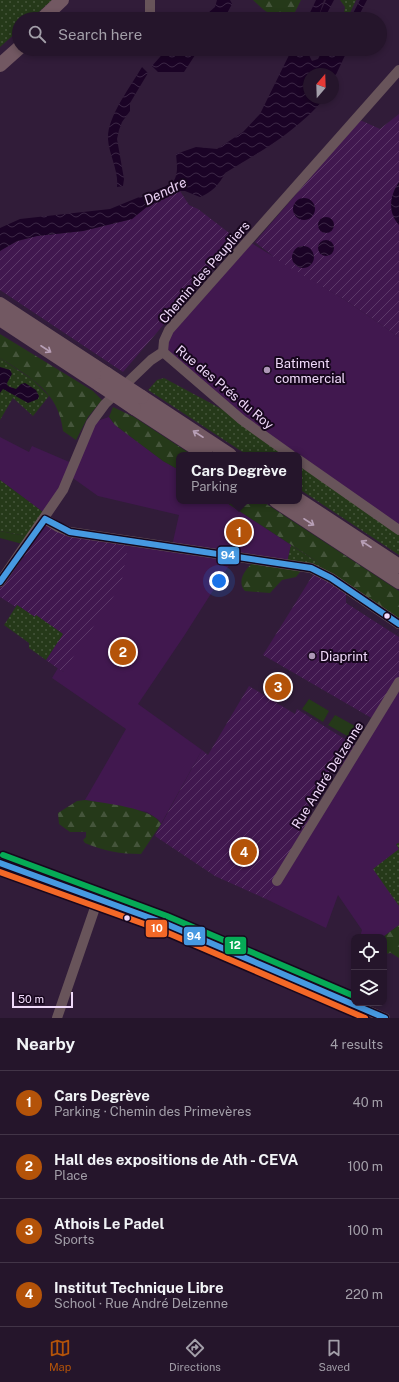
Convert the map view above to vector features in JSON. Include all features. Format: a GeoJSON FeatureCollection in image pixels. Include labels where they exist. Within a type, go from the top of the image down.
{"type":"FeatureCollection","features":[{"type":"Feature","properties":{"kind":"highway"},"geometry":{"type":"LineString","coordinates":[[49,12],[62,0]]}},
{"type":"Feature","properties":{"kind":"highway"},"geometry":{"type":"LineString","coordinates":[[58,12],[69,0]]}},
{"type":"Feature","properties":{"kind":"highway"},"geometry":{"type":"LineString","coordinates":[[0,56],[12,46]]}},
{"type":"Feature","properties":{"kind":"highway"},"geometry":{"type":"LineString","coordinates":[[0,65],[12,54]]}},
{"type":"Feature","properties":{"kind":"highway"},"geometry":{"type":"LineString","coordinates":[[0,304],[17,322],[104,380],[138,402],[225,452]]}},
{"type":"Feature","properties":{"kind":"highway"},"geometry":{"type":"LineString","coordinates":[[0,319],[17,322]]}},
{"type":"Feature","properties":{"kind":"highway"},"geometry":{"type":"LineString","coordinates":[[138,402],[202,452]]}},
{"type":"Feature","properties":{"kind":"highway"},"geometry":{"type":"LineString","coordinates":[[302,502],[399,566]]}},
{"type":"Feature","properties":{"kind":"highway"},"geometry":{"type":"LineString","coordinates":[[281,504],[399,582]]}},
{"type":"Feature","properties":{"kind":"street"},"geometry":{"type":"LineString","coordinates":[[150,0],[150,12]]}},
{"type":"Feature","properties":{"kind":"street","name":"Chemin des Peupliers"},"geometry":{"type":"LineString","coordinates":[[163,352],[164,341],[169,330],[399,70]]}},
{"type":"Feature","properties":{"kind":"street"},"geometry":{"type":"LineString","coordinates":[[0,582],[45,519],[70,476],[91,423],[105,404],[151,360],[163,352]]}},
{"type":"Feature","properties":{"kind":"street","name":"Rue des Prés du Roy"},"geometry":{"type":"LineString","coordinates":[[163,352],[242,420],[287,452]]}},
{"type":"Feature","properties":{"kind":"street"},"geometry":{"type":"LineString","coordinates":[[302,462],[399,530]]}},
{"type":"Feature","properties":{"kind":"street"},"geometry":{"type":"LineString","coordinates":[[45,519],[70,532],[311,568],[331,578],[399,624]]}},
{"type":"Feature","properties":{"kind":"street","name":"Rue André Delzenne"},"geometry":{"type":"LineString","coordinates":[[277,881],[399,682]]}},
{"type":"Feature","properties":{"kind":"street"},"geometry":{"type":"LineString","coordinates":[[0,863],[230,950],[385,1018]]}},
{"type":"Feature","properties":{"kind":"street"},"geometry":{"type":"LineString","coordinates":[[57,1018],[98,899]]}},
{"type":"Feature","properties":{"kind":"shaded area"},"geometry":{"type":"Polygon","coordinates":[[[399,114],[399,337],[345,300],[279,261],[255,242],[360,120],[380,129],[399,114]]]}},
{"type":"Feature","properties":{"kind":"shaded area"},"geometry":{"type":"Polygon","coordinates":[[[180,191],[189,205],[198,209],[237,239],[123,372],[0,290],[0,251],[2,249],[18,241],[37,236],[83,231],[132,219],[145,208],[180,191]]]}},
{"type":"Feature","properties":{"kind":"shaded area"},"geometry":{"type":"Polygon","coordinates":[[[248,241],[345,300],[399,337],[399,530],[302,462],[302,452],[287,452],[163,352],[164,341],[248,241]]]}},
{"type":"Feature","properties":{"kind":"shaded area"},"geometry":{"type":"Polygon","coordinates":[[[109,417],[115,425],[163,461],[176,468],[176,504],[229,504],[291,545],[287,563],[235,556],[138,704],[202,750],[161,824],[159,820],[147,812],[85,800],[126,729],[52,678],[58,668],[63,672],[129,540],[172,546],[179,515],[98,496],[70,476],[47,515],[0,480],[0,437],[29,452],[32,446],[74,464],[91,423],[109,417]]]}},
{"type":"Feature","properties":{"kind":"shaded area"},"geometry":{"type":"Polygon","coordinates":[[[45,519],[54,525],[129,540],[121,585],[63,672],[46,660],[63,634],[36,615],[35,617],[17,605],[16,607],[0,597],[0,582],[45,519]]]}},
{"type":"Feature","properties":{"kind":"shaded area"},"geometry":{"type":"Polygon","coordinates":[[[316,570],[346,589],[346,603],[399,637],[399,682],[375,720],[263,655],[316,570]]]}},
{"type":"Feature","properties":{"kind":"shaded area"},"geometry":{"type":"Polygon","coordinates":[[[399,682],[399,843],[396,845],[399,849],[399,925],[387,934],[361,934],[362,930],[338,895],[326,928],[266,899],[399,682]]]}},
{"type":"Feature","properties":{"kind":"shaded area"},"geometry":{"type":"Polygon","coordinates":[[[249,686],[295,714],[297,709],[359,748],[346,769],[335,763],[304,813],[314,820],[266,899],[215,876],[155,836],[202,750],[208,755],[249,686]]]}},
{"type":"Feature","properties":{"kind":"green space"},"geometry":{"type":"Polygon","coordinates":[[[0,0],[52,0],[39,12],[12,12],[12,36],[0,47],[0,0]]]}},
{"type":"Feature","properties":{"kind":"green space"},"geometry":{"type":"Polygon","coordinates":[[[253,0],[301,0],[295,12],[267,12],[253,0]]]}},
{"type":"Feature","properties":{"kind":"green space"},"geometry":{"type":"Polygon","coordinates":[[[340,0],[356,0],[350,12],[344,12],[345,7],[340,0]]]}},
{"type":"Feature","properties":{"kind":"green space"},"geometry":{"type":"Polygon","coordinates":[[[0,334],[93,391],[102,400],[88,417],[76,440],[63,431],[56,406],[41,387],[32,379],[0,358],[0,334]]]}},
{"type":"Feature","properties":{"kind":"green space"},"geometry":{"type":"Polygon","coordinates":[[[0,358],[33,380],[49,396],[33,416],[13,398],[0,420],[0,358]]]}},
{"type":"Feature","properties":{"kind":"green space"},"geometry":{"type":"Polygon","coordinates":[[[164,378],[242,420],[287,452],[242,452],[148,390],[157,380],[164,378]]]}},
{"type":"Feature","properties":{"kind":"green space"},"geometry":{"type":"Polygon","coordinates":[[[113,407],[134,417],[187,452],[176,452],[176,468],[163,461],[115,425],[109,417],[113,407]]]}},
{"type":"Feature","properties":{"kind":"green space"},"geometry":{"type":"Polygon","coordinates":[[[302,462],[399,530],[399,555],[302,491],[302,462]]]}},
{"type":"Feature","properties":{"kind":"green space"},"geometry":{"type":"Polygon","coordinates":[[[0,480],[47,515],[30,540],[25,536],[0,531],[0,480]]]}},
{"type":"Feature","properties":{"kind":"green space"},"geometry":{"type":"Polygon","coordinates":[[[229,504],[267,504],[399,591],[399,624],[321,573],[319,563],[229,504]]]}},
{"type":"Feature","properties":{"kind":"green space"},"geometry":{"type":"Polygon","coordinates":[[[0,531],[25,536],[30,540],[26,545],[0,538],[0,531]]]}},
{"type":"Feature","properties":{"kind":"green space"},"geometry":{"type":"Polygon","coordinates":[[[291,545],[319,563],[321,573],[287,563],[291,545]]]}},
{"type":"Feature","properties":{"kind":"green space"},"geometry":{"type":"Polygon","coordinates":[[[257,559],[300,568],[300,572],[296,577],[282,580],[270,593],[245,591],[242,587],[242,578],[250,565],[257,559]]]}},
{"type":"Feature","properties":{"kind":"green space"},"geometry":{"type":"Polygon","coordinates":[[[17,605],[35,617],[36,615],[63,634],[46,660],[29,648],[29,643],[4,625],[17,605]]]}},
{"type":"Feature","properties":{"kind":"green space"},"geometry":{"type":"Polygon","coordinates":[[[270,675],[292,688],[286,699],[264,686],[270,675]]]}},
{"type":"Feature","properties":{"kind":"green space"},"geometry":{"type":"Polygon","coordinates":[[[309,699],[329,711],[323,722],[302,709],[309,699]]]}},
{"type":"Feature","properties":{"kind":"green space"},"geometry":{"type":"Polygon","coordinates":[[[335,715],[355,726],[349,737],[328,725],[335,715]]]}},
{"type":"Feature","properties":{"kind":"green space"},"geometry":{"type":"Polygon","coordinates":[[[85,800],[139,810],[156,818],[161,824],[141,854],[119,853],[105,850],[85,843],[83,840],[86,837],[86,832],[70,832],[59,824],[58,813],[77,801],[85,800]]]}},
{"type":"Feature","properties":{"kind":"green space"},"geometry":{"type":"Polygon","coordinates":[[[399,849],[399,906],[373,869],[399,849]]]}},
{"type":"Feature","properties":{"kind":"green space"},"geometry":{"type":"Polygon","coordinates":[[[399,925],[399,958],[391,953],[387,954],[387,934],[399,925]]]}},
{"type":"Feature","properties":{"kind":"water"},"geometry":{"type":"Polygon","coordinates":[[[217,0],[230,0],[232,4],[228,12],[209,12],[215,7],[217,0]]]}},
{"type":"Feature","properties":{"kind":"water"},"geometry":{"type":"Polygon","coordinates":[[[316,0],[324,0],[320,12],[310,12],[316,0]]]}},
{"type":"Feature","properties":{"kind":"water"},"geometry":{"type":"Polygon","coordinates":[[[326,0],[334,0],[328,12],[320,12],[326,0]]]}},
{"type":"Feature","properties":{"kind":"water"},"geometry":{"type":"Polygon","coordinates":[[[360,0],[367,0],[361,12],[354,12],[360,0]]]}},
{"type":"Feature","properties":{"kind":"water"},"geometry":{"type":"Polygon","coordinates":[[[161,56],[194,56],[184,72],[158,72],[152,66],[161,56]]]}},
{"type":"Feature","properties":{"kind":"water","name":"Dendre"},"geometry":{"type":"Polygon","coordinates":[[[289,56],[310,56],[312,61],[318,59],[320,56],[345,56],[339,68],[303,68],[303,104],[320,104],[303,121],[278,140],[225,173],[218,184],[208,193],[200,197],[185,191],[180,191],[148,206],[132,219],[83,231],[37,236],[17,241],[0,251],[0,228],[20,219],[110,209],[171,184],[174,181],[176,174],[176,154],[196,147],[217,149],[243,132],[260,114],[289,56]]]}},
{"type":"Feature","properties":{"kind":"water"},"geometry":{"type":"Polygon","coordinates":[[[142,67],[148,73],[130,103],[130,111],[122,122],[117,139],[124,179],[123,186],[117,187],[117,175],[108,139],[109,130],[111,121],[120,102],[142,67]]]}},
{"type":"Feature","properties":{"kind":"water"},"geometry":{"type":"Polygon","coordinates":[[[399,182],[399,225],[393,215],[391,204],[394,192],[399,182]]]}},
{"type":"Feature","properties":{"kind":"water"},"geometry":{"type":"Polygon","coordinates":[[[304,198],[312,201],[315,209],[312,217],[304,220],[296,217],[293,209],[296,201],[304,198]]]}},
{"type":"Feature","properties":{"kind":"water"},"geometry":{"type":"Polygon","coordinates":[[[326,217],[332,219],[334,225],[332,231],[326,233],[320,231],[318,225],[320,219],[326,217]]]}},
{"type":"Feature","properties":{"kind":"water"},"geometry":{"type":"Polygon","coordinates":[[[326,240],[332,242],[334,248],[332,254],[326,256],[320,254],[318,248],[320,242],[326,240]]]}},
{"type":"Feature","properties":{"kind":"water"},"geometry":{"type":"Polygon","coordinates":[[[303,246],[311,249],[314,257],[311,265],[303,268],[295,265],[292,257],[295,249],[303,246]]]}},
{"type":"Feature","properties":{"kind":"water"},"geometry":{"type":"Polygon","coordinates":[[[0,367],[10,370],[12,374],[7,383],[8,386],[16,389],[21,384],[25,383],[36,390],[39,396],[38,399],[28,403],[3,389],[0,393],[0,367]]]}},
{"type":"Feature","properties":{"kind":"transit line","name":"94"},"geometry":{"type":"LineString","coordinates":[[45,519],[70,532],[311,568],[331,578],[399,624]]}},
{"type":"Feature","properties":{"kind":"transit line","name":"94"},"geometry":{"type":"LineString","coordinates":[[0,582],[45,519]]}},
{"type":"Feature","properties":{"kind":"transit line","name":"12"},"geometry":{"type":"LineString","coordinates":[[3,855],[167,916],[351,995]]}},
{"type":"Feature","properties":{"kind":"transit line","name":"94"},"geometry":{"type":"LineString","coordinates":[[0,863],[164,923],[385,1018]]}},
{"type":"Feature","properties":{"kind":"transit line","name":"10"},"geometry":{"type":"LineString","coordinates":[[0,872],[161,930],[365,1018]]}},
{"type":"Feature","properties":{"kind":"place","name":"Batiment commercial"},"geometry":{"type":"Point","coordinates":[267,370]}},
{"type":"Feature","properties":{"kind":"place","name":"Cars Degrève"},"geometry":{"type":"Point","coordinates":[239,532]}},
{"type":"Feature","properties":{"kind":"place","name":"Hall des expositions de Ath - CEVA"},"geometry":{"type":"Point","coordinates":[123,652]}},
{"type":"Feature","properties":{"kind":"place","name":"Diaprint"},"geometry":{"type":"Point","coordinates":[312,656]}},
{"type":"Feature","properties":{"kind":"place","name":"Athois Le Padel"},"geometry":{"type":"Point","coordinates":[278,687]}},
{"type":"Feature","properties":{"kind":"place","name":"Institut Technique Libre"},"geometry":{"type":"Point","coordinates":[244,852]}}]}
